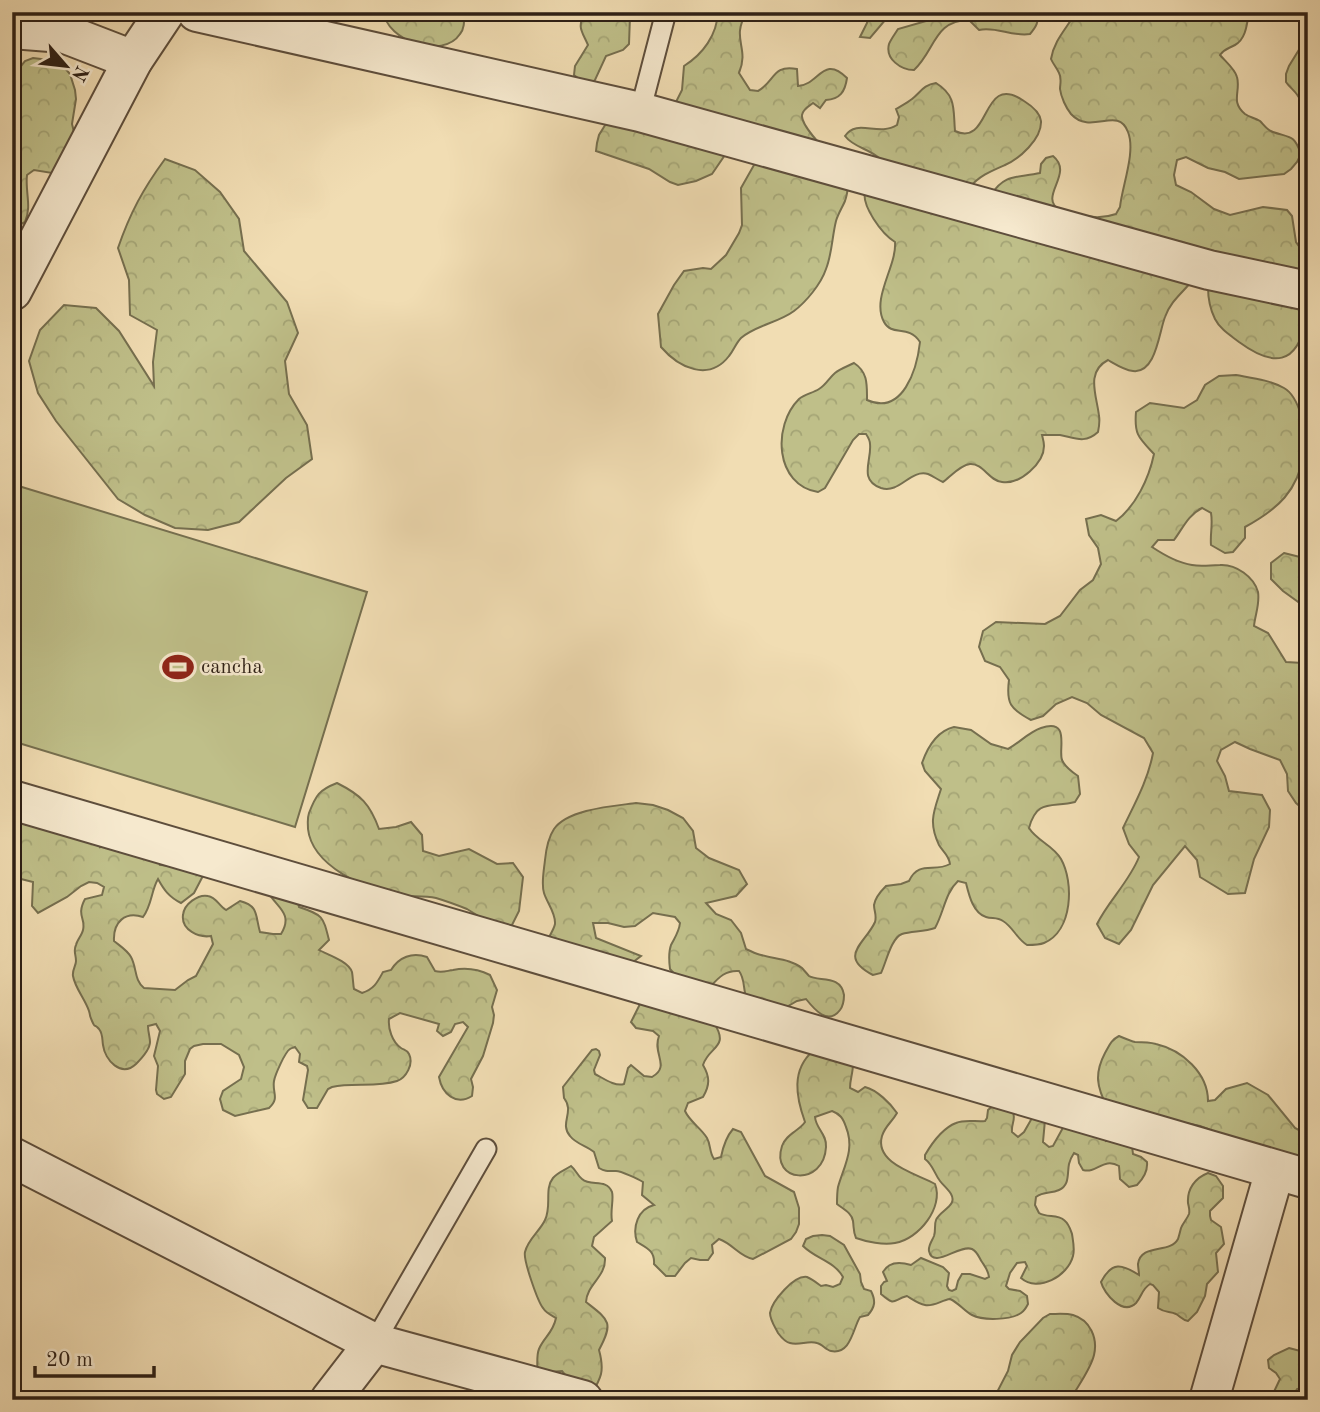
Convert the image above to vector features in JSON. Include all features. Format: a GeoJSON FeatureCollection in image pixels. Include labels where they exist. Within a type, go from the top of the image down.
{"type":"FeatureCollection","features":[{"type":"Feature","properties":{"kind":"street"},"geometry":{"type":"LineString","coordinates":[[12,291],[133,60],[165,12]]}},
{"type":"Feature","properties":{"kind":"street"},"geometry":{"type":"LineString","coordinates":[[197,12],[640,112],[1209,270],[1308,291]]}},
{"type":"Feature","properties":{"kind":"street"},"geometry":{"type":"LineString","coordinates":[[12,29],[63,33],[133,60]]}},
{"type":"Feature","properties":{"kind":"street"},"geometry":{"type":"LineString","coordinates":[[12,800],[1292,1175],[1209,1400]]}},
{"type":"Feature","properties":{"kind":"street"},"geometry":{"type":"LineString","coordinates":[[12,1157],[374,1343],[583,1400]]}},
{"type":"Feature","properties":{"kind":"street"},"geometry":{"type":"LineString","coordinates":[[330,1400],[374,1343]]}},
{"type":"Feature","properties":{"kind":"lane"},"geometry":{"type":"LineString","coordinates":[[640,112],[666,12]]}},
{"type":"Feature","properties":{"kind":"lane"},"geometry":{"type":"LineString","coordinates":[[374,1343],[486,1149]]}},
{"type":"Feature","properties":{"kind":"green space"},"geometry":{"type":"Polygon","coordinates":[[[384,12],[464,12],[463,27],[452,42],[441,46],[416,44],[394,31],[384,12]]]}},
{"type":"Feature","properties":{"kind":"green space"},"geometry":{"type":"Polygon","coordinates":[[[586,12],[629,12],[630,16],[629,44],[623,50],[606,56],[595,80],[588,86],[574,75],[575,66],[588,45],[581,25],[586,12]]]}},
{"type":"Feature","properties":{"kind":"green space"},"geometry":{"type":"Polygon","coordinates":[[[718,12],[747,12],[740,29],[742,64],[739,73],[750,90],[758,91],[778,71],[789,68],[797,69],[798,86],[832,69],[847,78],[843,91],[838,96],[826,100],[820,108],[813,103],[802,115],[814,137],[850,175],[846,198],[836,221],[828,263],[813,292],[788,315],[741,338],[721,364],[703,370],[685,366],[661,347],[658,314],[684,271],[711,269],[726,255],[742,225],[741,188],[778,131],[762,128],[725,155],[712,174],[678,185],[649,169],[596,151],[599,135],[607,122],[675,104],[682,90],[684,66],[708,43],[718,12]]]}},
{"type":"Feature","properties":{"kind":"green space"},"geometry":{"type":"Polygon","coordinates":[[[869,12],[892,12],[870,38],[860,37],[867,23],[869,12]]]}},
{"type":"Feature","properties":{"kind":"green space"},"geometry":{"type":"Polygon","coordinates":[[[950,12],[1038,12],[1038,19],[1030,34],[1023,35],[992,29],[979,30],[969,20],[957,21],[942,31],[914,70],[895,63],[888,49],[898,29],[950,12]]]}},
{"type":"Feature","properties":{"kind":"green space"},"geometry":{"type":"Polygon","coordinates":[[[1076,12],[1249,12],[1242,39],[1220,55],[1237,77],[1238,105],[1245,114],[1260,121],[1269,130],[1294,140],[1301,154],[1297,162],[1284,174],[1239,179],[1186,157],[1177,160],[1174,175],[1176,185],[1214,209],[1230,215],[1263,207],[1287,210],[1292,216],[1296,242],[1308,255],[1308,276],[1249,259],[1288,295],[1306,320],[1297,346],[1282,358],[1263,356],[1251,350],[1222,329],[1213,315],[1208,287],[1192,281],[1167,312],[1155,351],[1147,366],[1133,371],[1108,360],[1097,371],[1094,385],[1099,418],[1098,432],[1084,439],[1042,435],[1044,446],[1040,459],[1030,472],[1016,480],[997,481],[979,466],[970,464],[943,482],[922,473],[894,488],[881,488],[870,480],[868,475],[870,441],[866,434],[859,434],[825,488],[818,492],[804,487],[793,478],[782,453],[782,438],[790,410],[799,399],[824,386],[835,373],[854,363],[864,375],[867,400],[879,403],[890,401],[899,396],[906,387],[916,365],[920,342],[910,333],[891,329],[884,322],[881,313],[882,292],[895,251],[895,242],[874,219],[865,196],[867,182],[880,159],[845,136],[856,128],[883,129],[897,125],[899,117],[896,109],[932,84],[936,83],[943,88],[951,98],[955,131],[967,133],[975,129],[1000,95],[1010,94],[1037,112],[1041,121],[1038,135],[1029,148],[1017,158],[986,174],[969,188],[991,195],[1007,180],[1040,173],[1041,164],[1046,158],[1053,156],[1059,163],[1060,170],[1053,192],[1054,205],[1062,211],[1087,216],[1116,214],[1120,207],[1130,159],[1128,132],[1124,124],[1118,121],[1087,122],[1071,114],[1061,95],[1060,75],[1051,59],[1058,40],[1076,12]]]}},
{"type":"Feature","properties":{"kind":"green space"},"geometry":{"type":"Polygon","coordinates":[[[1308,35],[1308,136],[1302,134],[1300,100],[1286,82],[1286,74],[1308,35]]]}},
{"type":"Feature","properties":{"kind":"green space"},"geometry":{"type":"Polygon","coordinates":[[[33,58],[64,67],[70,74],[76,99],[72,124],[74,132],[58,174],[34,170],[27,175],[27,216],[25,222],[12,229],[12,77],[25,61],[33,58]]]}},
{"type":"Feature","properties":{"kind":"green space"},"geometry":{"type":"Polygon","coordinates":[[[165,159],[195,170],[220,192],[239,219],[244,251],[287,302],[298,333],[285,361],[289,394],[307,425],[312,459],[286,478],[239,522],[208,530],[175,528],[118,499],[56,421],[38,393],[29,361],[40,330],[64,305],[96,308],[119,331],[154,386],[153,362],[157,330],[130,315],[129,280],[118,248],[138,202],[165,159]]]}},
{"type":"Feature","properties":{"kind":"green space"},"geometry":{"type":"Polygon","coordinates":[[[1236,375],[1279,385],[1295,400],[1305,438],[1297,478],[1277,506],[1245,527],[1245,538],[1233,552],[1225,553],[1211,545],[1211,513],[1202,508],[1189,518],[1174,540],[1158,540],[1152,547],[1187,564],[1226,565],[1244,572],[1253,581],[1258,592],[1254,626],[1268,633],[1286,662],[1303,663],[1308,660],[1308,813],[1296,803],[1288,791],[1287,774],[1280,760],[1235,742],[1221,750],[1217,761],[1229,791],[1262,795],[1270,810],[1269,827],[1254,859],[1245,893],[1228,894],[1200,877],[1197,860],[1185,846],[1153,885],[1131,930],[1119,944],[1105,938],[1097,924],[1139,857],[1129,844],[1123,828],[1144,782],[1153,753],[1144,738],[1101,715],[1087,703],[1072,697],[1056,704],[1043,716],[1031,720],[1024,716],[1014,709],[1009,700],[1009,680],[1000,667],[985,661],[979,647],[983,631],[996,622],[1045,624],[1060,616],[1080,590],[1093,580],[1101,564],[1098,548],[1089,535],[1086,519],[1101,515],[1116,521],[1135,500],[1152,463],[1154,454],[1139,436],[1136,412],[1150,403],[1184,408],[1197,400],[1205,385],[1219,376],[1236,375]]]}},
{"type":"Feature","properties":{"kind":"green space","name":"cancha"},"geometry":{"type":"Polygon","coordinates":[[[12,484],[367,592],[295,827],[12,741],[12,484]]]}},
{"type":"Feature","properties":{"kind":"green space"},"geometry":{"type":"Polygon","coordinates":[[[1284,553],[1308,559],[1308,609],[1271,579],[1271,563],[1284,553]]]}},
{"type":"Feature","properties":{"kind":"green space"},"geometry":{"type":"Polygon","coordinates":[[[1050,726],[1060,731],[1062,760],[1078,776],[1080,794],[1075,802],[1041,808],[1036,812],[1029,828],[1061,859],[1068,880],[1066,917],[1054,937],[1042,944],[1027,945],[1003,921],[978,912],[972,903],[966,883],[958,881],[950,891],[935,928],[898,936],[881,973],[873,975],[862,968],[855,956],[875,922],[874,905],[878,895],[886,886],[909,881],[917,871],[950,864],[934,830],[933,817],[941,789],[925,771],[922,763],[934,740],[954,727],[971,730],[991,744],[1008,749],[1041,728],[1050,726]]]}},
{"type":"Feature","properties":{"kind":"green space"},"geometry":{"type":"Polygon","coordinates":[[[337,783],[364,801],[379,829],[411,822],[422,835],[423,851],[439,856],[469,849],[497,864],[513,863],[523,877],[519,911],[512,925],[496,925],[467,909],[436,898],[386,893],[357,882],[330,865],[312,842],[308,819],[316,797],[337,783]]]}},
{"type":"Feature","properties":{"kind":"green space"},"geometry":{"type":"Polygon","coordinates":[[[636,803],[653,805],[683,818],[693,831],[696,848],[709,858],[739,870],[747,884],[736,896],[706,903],[716,914],[731,920],[741,933],[746,949],[793,963],[813,978],[839,984],[844,999],[835,1015],[822,1014],[806,999],[783,1009],[748,1001],[739,971],[723,975],[711,986],[681,981],[670,969],[669,963],[670,948],[680,923],[675,917],[653,913],[635,926],[624,927],[593,923],[596,938],[641,956],[628,966],[548,939],[555,920],[544,893],[543,881],[547,848],[554,829],[561,822],[580,813],[636,803]]]}},
{"type":"Feature","properties":{"kind":"green space"},"geometry":{"type":"Polygon","coordinates":[[[12,806],[26,825],[96,839],[100,847],[106,841],[162,856],[160,865],[206,870],[194,893],[181,903],[167,893],[158,879],[143,917],[126,917],[118,923],[114,941],[131,957],[144,988],[175,990],[196,976],[213,944],[211,936],[196,934],[188,929],[183,920],[184,911],[196,898],[211,897],[226,910],[240,901],[246,903],[255,912],[260,932],[281,934],[285,927],[285,915],[268,892],[297,898],[299,907],[321,918],[329,940],[319,950],[350,968],[354,989],[362,993],[375,985],[383,972],[391,970],[398,962],[411,955],[427,957],[435,971],[468,969],[490,975],[497,990],[492,1007],[493,1023],[483,1056],[471,1079],[472,1096],[461,1100],[451,1097],[443,1089],[439,1077],[468,1027],[463,1022],[455,1024],[451,1032],[443,1036],[437,1031],[439,1024],[400,1013],[389,1019],[390,1031],[395,1042],[408,1053],[410,1066],[406,1074],[397,1081],[332,1087],[317,1108],[308,1108],[303,1100],[308,1070],[307,1066],[299,1062],[300,1054],[295,1047],[288,1051],[276,1074],[275,1098],[269,1108],[235,1116],[223,1110],[220,1099],[223,1091],[241,1079],[244,1067],[239,1055],[221,1044],[203,1044],[190,1049],[185,1061],[185,1074],[171,1097],[164,1099],[156,1090],[158,1066],[154,1056],[160,1031],[156,1024],[148,1026],[150,1045],[143,1057],[130,1068],[119,1068],[110,1061],[104,1051],[101,1033],[94,1025],[74,980],[75,949],[84,926],[82,905],[85,899],[102,895],[104,887],[89,882],[38,913],[32,906],[33,882],[12,876],[12,806]]]}},
{"type":"Feature","properties":{"kind":"green space"},"geometry":{"type":"Polygon","coordinates":[[[645,994],[714,1023],[718,1031],[719,1042],[703,1065],[708,1081],[705,1093],[703,1097],[688,1103],[685,1111],[707,1138],[714,1159],[721,1157],[728,1135],[733,1129],[741,1132],[765,1176],[794,1192],[799,1208],[796,1232],[791,1239],[753,1259],[719,1239],[712,1245],[713,1253],[708,1260],[691,1258],[675,1276],[666,1276],[654,1264],[650,1250],[637,1242],[635,1230],[638,1219],[644,1210],[654,1205],[642,1195],[643,1182],[622,1172],[599,1168],[594,1152],[575,1141],[567,1131],[568,1108],[563,1087],[592,1050],[596,1049],[600,1055],[595,1074],[609,1082],[624,1084],[631,1065],[644,1076],[652,1077],[660,1068],[657,1042],[659,1036],[653,1031],[636,1028],[631,1022],[645,994]]]}},
{"type":"Feature","properties":{"kind":"green space"},"geometry":{"type":"Polygon","coordinates":[[[1119,1036],[1135,1042],[1166,1047],[1184,1057],[1204,1081],[1208,1101],[1215,1100],[1226,1089],[1247,1083],[1268,1095],[1295,1128],[1308,1135],[1308,1165],[1232,1142],[1200,1126],[1107,1107],[1099,1087],[1099,1067],[1109,1046],[1119,1036]]]}},
{"type":"Feature","properties":{"kind":"green space"},"geometry":{"type":"Polygon","coordinates":[[[813,1051],[853,1064],[850,1088],[858,1092],[865,1087],[887,1101],[897,1113],[882,1136],[881,1146],[885,1154],[899,1167],[935,1184],[937,1193],[933,1212],[921,1229],[904,1240],[885,1244],[856,1238],[851,1216],[837,1204],[838,1187],[848,1157],[849,1143],[845,1124],[837,1114],[832,1111],[815,1117],[826,1147],[823,1160],[817,1169],[799,1175],[790,1173],[784,1167],[780,1158],[782,1146],[805,1122],[799,1103],[798,1075],[806,1058],[813,1051]]]}},
{"type":"Feature","properties":{"kind":"green space"},"geometry":{"type":"Polygon","coordinates":[[[994,1105],[1013,1112],[1012,1132],[1018,1137],[1032,1118],[1045,1120],[1043,1142],[1049,1147],[1053,1146],[1065,1124],[1106,1141],[1132,1146],[1133,1154],[1147,1162],[1145,1175],[1137,1185],[1129,1187],[1120,1179],[1119,1166],[1109,1163],[1092,1170],[1083,1170],[1078,1155],[1074,1153],[1063,1188],[1036,1197],[1035,1205],[1039,1213],[1058,1217],[1067,1223],[1072,1234],[1073,1256],[1059,1276],[1036,1284],[1021,1278],[1027,1266],[1025,1262],[1017,1263],[1006,1286],[1027,1296],[1028,1304],[1016,1315],[997,1319],[977,1317],[950,1299],[928,1305],[920,1304],[907,1296],[889,1300],[881,1294],[881,1286],[887,1281],[883,1272],[895,1263],[911,1265],[921,1258],[943,1267],[949,1273],[947,1286],[952,1291],[956,1289],[962,1274],[985,1279],[989,1277],[977,1253],[972,1249],[967,1248],[936,1258],[931,1256],[929,1247],[935,1234],[936,1220],[953,1198],[925,1159],[925,1155],[934,1141],[951,1125],[967,1121],[985,1121],[988,1110],[994,1105]]]}},
{"type":"Feature","properties":{"kind":"green space"},"geometry":{"type":"Polygon","coordinates":[[[571,1166],[582,1179],[606,1185],[612,1192],[612,1221],[594,1237],[592,1246],[605,1258],[605,1265],[586,1302],[600,1313],[608,1327],[599,1350],[601,1375],[590,1397],[562,1371],[537,1373],[539,1349],[556,1318],[541,1304],[531,1281],[525,1256],[529,1243],[547,1215],[550,1182],[557,1174],[571,1166]]]}},
{"type":"Feature","properties":{"kind":"green space"},"geometry":{"type":"Polygon","coordinates":[[[1208,1173],[1216,1176],[1223,1186],[1223,1198],[1210,1211],[1210,1216],[1211,1220],[1221,1227],[1224,1244],[1216,1253],[1218,1272],[1207,1284],[1205,1296],[1197,1312],[1188,1321],[1161,1310],[1158,1308],[1159,1292],[1150,1284],[1131,1306],[1125,1307],[1115,1302],[1101,1282],[1105,1275],[1118,1266],[1139,1275],[1138,1264],[1144,1253],[1174,1244],[1189,1214],[1190,1189],[1208,1173]]]}},
{"type":"Feature","properties":{"kind":"green space"},"geometry":{"type":"Polygon","coordinates":[[[830,1236],[844,1245],[860,1274],[864,1289],[871,1291],[874,1301],[868,1315],[860,1317],[847,1345],[838,1351],[829,1350],[814,1342],[786,1342],[770,1316],[779,1296],[790,1284],[802,1277],[807,1277],[821,1286],[833,1287],[840,1284],[843,1277],[839,1272],[803,1246],[806,1239],[830,1236]]]}},
{"type":"Feature","properties":{"kind":"green space"},"geometry":{"type":"Polygon","coordinates":[[[1050,1314],[1079,1317],[1088,1325],[1094,1336],[1093,1360],[1073,1395],[1074,1400],[993,1400],[1020,1342],[1050,1314]]]}},
{"type":"Feature","properties":{"kind":"green space"},"geometry":{"type":"Polygon","coordinates":[[[1289,1348],[1308,1353],[1308,1390],[1305,1387],[1297,1389],[1291,1400],[1270,1400],[1280,1379],[1269,1368],[1268,1360],[1289,1348]]]}},
{"type":"Feature","properties":{"kind":"place","name":"cancha"},"geometry":{"type":"Point","coordinates":[178,667]}}]}
